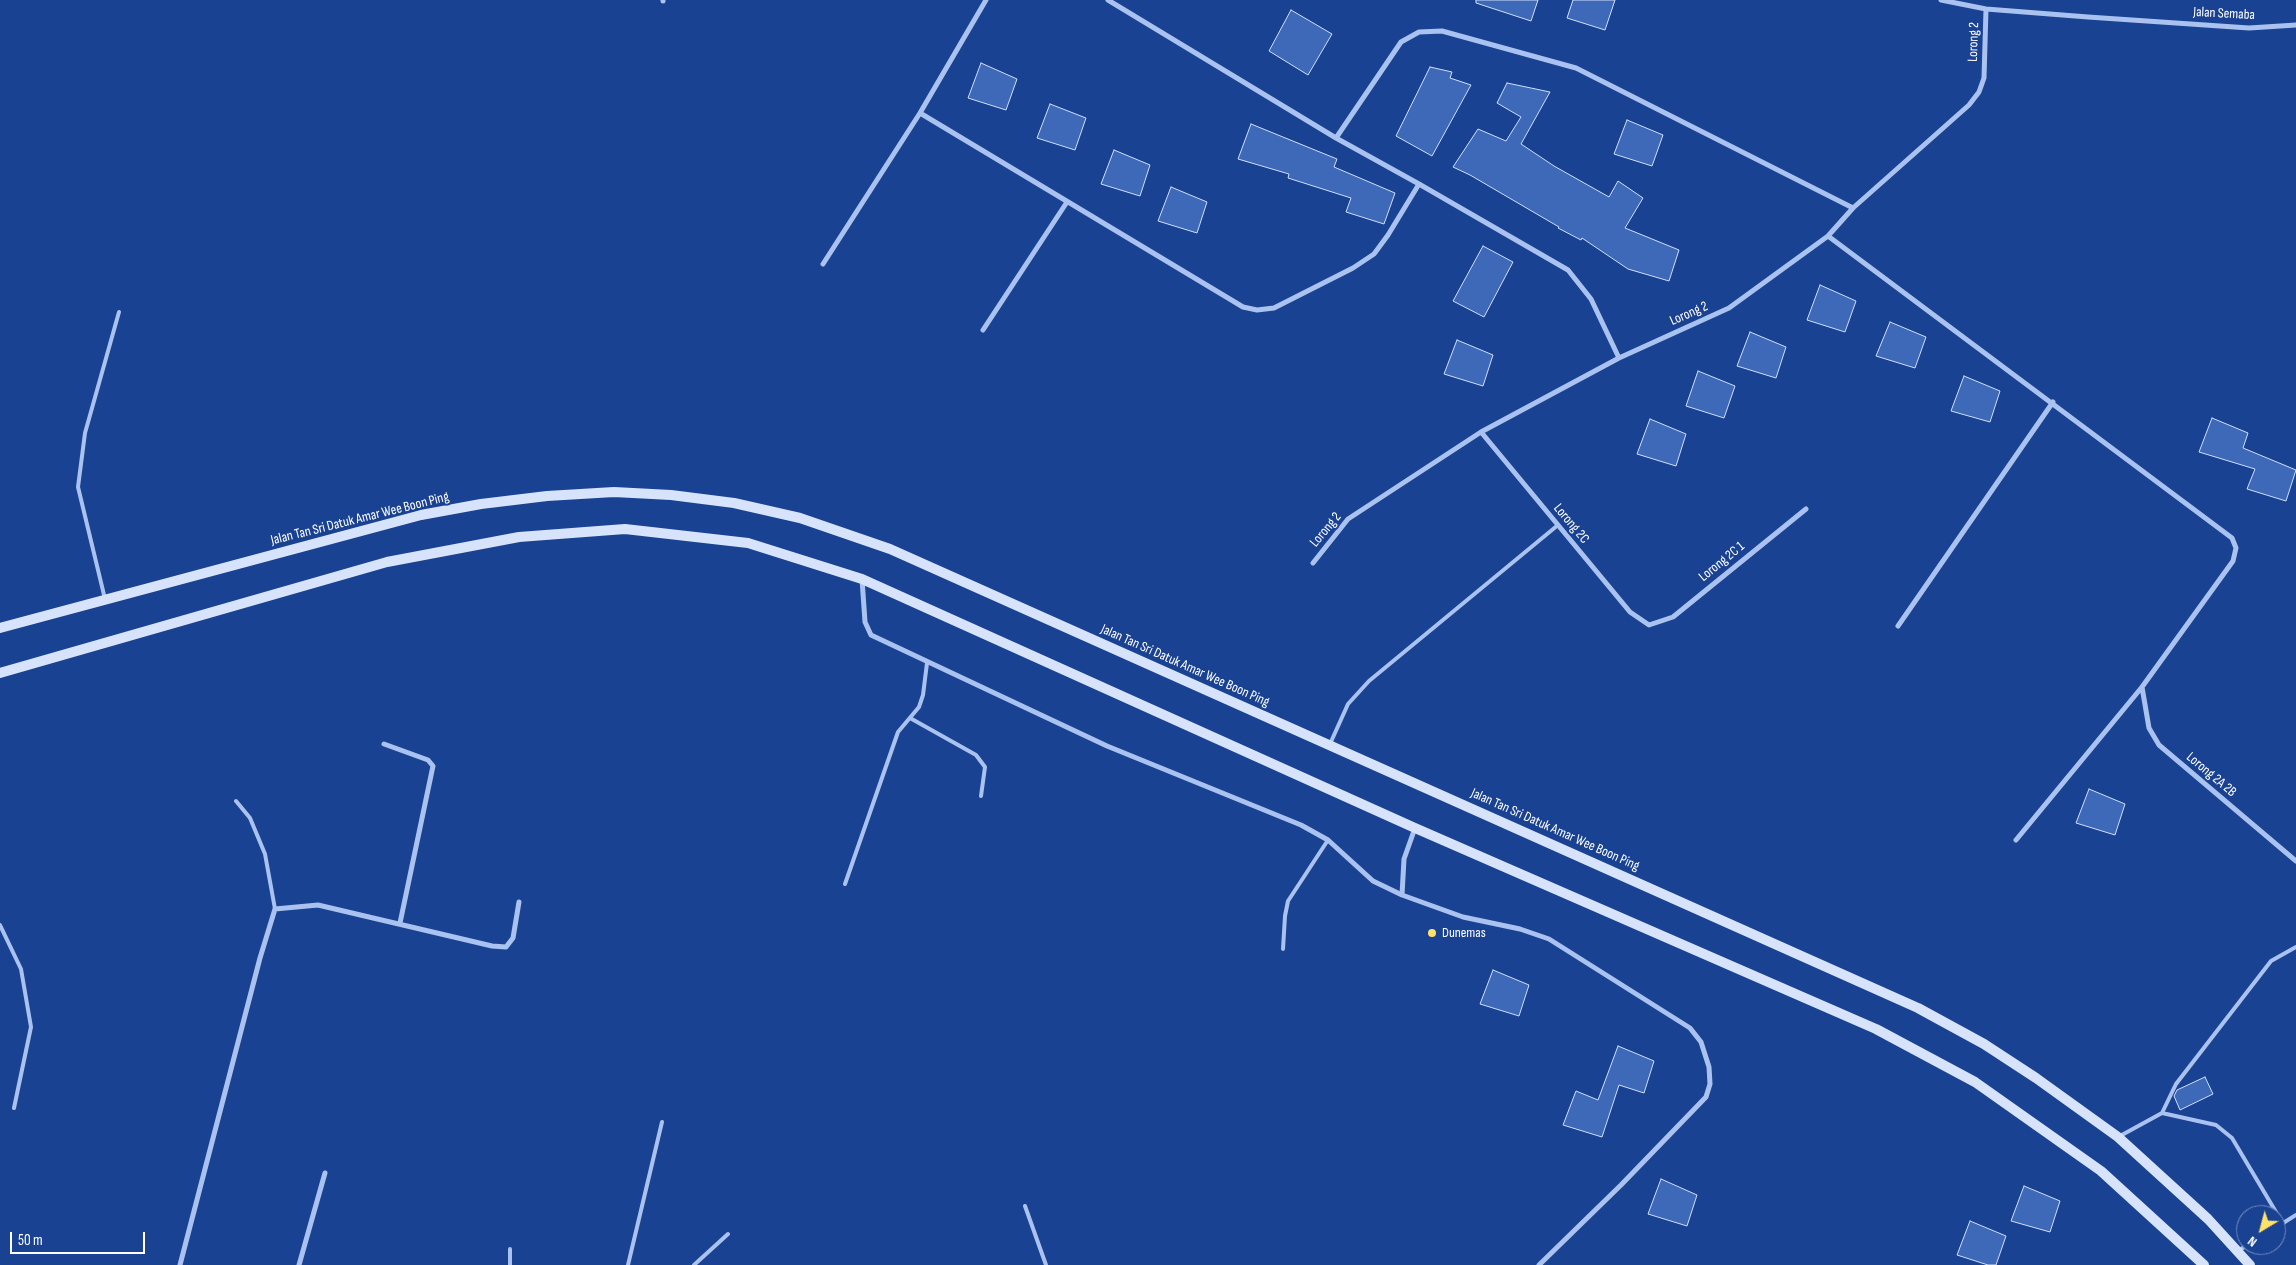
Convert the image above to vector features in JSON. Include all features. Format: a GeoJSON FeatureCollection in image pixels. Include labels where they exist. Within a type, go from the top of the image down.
{"type":"FeatureCollection","features":[{"type":"Feature","properties":{"kind":"main road","name":"Jalan Tan Sri Datuk Amar Wee Boon Ping"},"geometry":{"type":"LineString","coordinates":[[0,628],[421,515],[547,496],[614,492],[671,495],[734,503],[800,518],[890,549],[1918,1008],[1984,1044],[2036,1078],[2118,1137],[2169,1182],[2236,1249]]}},
{"type":"Feature","properties":{"kind":"main road"},"geometry":{"type":"LineString","coordinates":[[0,673],[387,562],[519,537],[625,529],[748,543],[862,578],[1415,828],[1876,1029],[1974,1082],[2101,1171],[2204,1265]]}},
{"type":"Feature","properties":{"kind":"main road","name":"Jalan Tan Sri Datuk Amar Wee Boon Ping"},"geometry":{"type":"LineString","coordinates":[[2241,1255],[2250,1265]]}},
{"type":"Feature","properties":{"kind":"street"},"geometry":{"type":"LineString","coordinates":[[823,264],[920,113],[986,0]]}},
{"type":"Feature","properties":{"kind":"street","name":"Jalan Semaba"},"geometry":{"type":"LineString","coordinates":[[1941,0],[1986,9],[2249,28],[2296,26]]}},
{"type":"Feature","properties":{"kind":"street"},"geometry":{"type":"LineString","coordinates":[[1111,1],[1336,138],[1568,270],[1591,299],[1619,358]]}},
{"type":"Feature","properties":{"kind":"street","name":"Lorong 2"},"geometry":{"type":"LineString","coordinates":[[1313,563],[1348,519],[1481,432],[1619,358],[1729,308],[1828,236],[1854,208],[1969,105],[1979,92],[1984,78],[1986,9]]}},
{"type":"Feature","properties":{"kind":"street"},"geometry":{"type":"LineString","coordinates":[[1336,138],[1401,42],[1419,32],[1442,31],[1576,68],[1854,208]]}},
{"type":"Feature","properties":{"kind":"street"},"geometry":{"type":"LineString","coordinates":[[920,113],[1242,307],[1257,310],[1274,308],[1352,268],[1374,254],[1388,235],[1419,184]]}},
{"type":"Feature","properties":{"kind":"street"},"geometry":{"type":"LineString","coordinates":[[983,330],[1067,202]]}},
{"type":"Feature","properties":{"kind":"street"},"geometry":{"type":"LineString","coordinates":[[1828,236],[2053,402],[2232,538],[2236,548],[2233,561],[2142,687],[2016,840]]}},
{"type":"Feature","properties":{"kind":"street"},"geometry":{"type":"LineString","coordinates":[[1898,626],[2053,402]]}},
{"type":"Feature","properties":{"kind":"street","name":"Lorong 2C"},"geometry":{"type":"LineString","coordinates":[[1481,432],[1630,612],[1649,625]]}},
{"type":"Feature","properties":{"kind":"street","name":"Lorong 2C 1"},"geometry":{"type":"LineString","coordinates":[[1649,625],[1673,617],[1806,509]]}},
{"type":"Feature","properties":{"kind":"street"},"geometry":{"type":"LineString","coordinates":[[862,578],[865,622],[871,636],[1107,746],[1301,825],[1328,840],[1373,881],[1402,895],[1463,917],[1520,929],[1549,939],[1690,1028],[1701,1042],[1708,1067],[1710,1084],[1706,1097],[1621,1185],[1539,1265]]}},
{"type":"Feature","properties":{"kind":"street","name":"Lorong 2A 2B"},"geometry":{"type":"LineString","coordinates":[[2142,687],[2149,728],[2158,745],[2296,861]]}},
{"type":"Feature","properties":{"kind":"street"},"geometry":{"type":"LineString","coordinates":[[384,744],[428,760],[433,766],[400,923]]}},
{"type":"Feature","properties":{"kind":"street"},"geometry":{"type":"LineString","coordinates":[[1402,895],[1404,859],[1415,828]]}},
{"type":"Feature","properties":{"kind":"street"},"geometry":{"type":"LineString","coordinates":[[180,1265],[260,958],[275,909],[318,906],[400,923],[492,946],[506,947],[514,938],[519,902]]}},
{"type":"Feature","properties":{"kind":"street"},"geometry":{"type":"LineString","coordinates":[[299,1265],[325,1173]]}},
{"type":"Feature","properties":{"kind":"lane"},"geometry":{"type":"LineString","coordinates":[[105,600],[78,486],[85,433],[119,312]]}},
{"type":"Feature","properties":{"kind":"lane"},"geometry":{"type":"LineString","coordinates":[[1329,746],[1348,704],[1369,681],[1558,525]]}},
{"type":"Feature","properties":{"kind":"lane"},"geometry":{"type":"LineString","coordinates":[[845,884],[898,732],[919,707],[923,695],[927,663]]}},
{"type":"Feature","properties":{"kind":"lane"},"geometry":{"type":"LineString","coordinates":[[910,718],[976,755],[985,767],[981,796]]}},
{"type":"Feature","properties":{"kind":"lane"},"geometry":{"type":"LineString","coordinates":[[236,801],[250,818],[265,854],[275,909]]}},
{"type":"Feature","properties":{"kind":"lane"},"geometry":{"type":"LineString","coordinates":[[1283,949],[1284,916],[1288,901],[1328,840]]}},
{"type":"Feature","properties":{"kind":"lane"},"geometry":{"type":"LineString","coordinates":[[0,926],[20,969],[31,1027],[14,1108]]}},
{"type":"Feature","properties":{"kind":"lane"},"geometry":{"type":"LineString","coordinates":[[2118,1137],[2162,1113],[2176,1084],[2271,961],[2296,947]]}},
{"type":"Feature","properties":{"kind":"lane"},"geometry":{"type":"LineString","coordinates":[[2162,1113],[2216,1125],[2232,1138],[2272,1205]]}},
{"type":"Feature","properties":{"kind":"lane"},"geometry":{"type":"LineString","coordinates":[[628,1265],[662,1122]]}},
{"type":"Feature","properties":{"kind":"lane"},"geometry":{"type":"LineString","coordinates":[[1025,1206],[1046,1265]]}},
{"type":"Feature","properties":{"kind":"lane"},"geometry":{"type":"LineString","coordinates":[[694,1265],[728,1234]]}},
{"type":"Feature","properties":{"kind":"lane"},"geometry":{"type":"LineString","coordinates":[[510,1249],[510,1265]]}},
{"type":"Feature","properties":{"kind":"building"},"geometry":{"type":"Polygon","coordinates":[[[1476,0],[1538,0],[1531,21],[1476,3],[1476,0]]]}},
{"type":"Feature","properties":{"kind":"building"},"geometry":{"type":"Polygon","coordinates":[[[1573,0],[1615,0],[1605,30],[1567,18],[1573,0]]]}},
{"type":"Feature","properties":{"kind":"building"},"geometry":{"type":"Polygon","coordinates":[[[1291,10],[1332,34],[1308,75],[1269,51],[1291,10]]]}},
{"type":"Feature","properties":{"kind":"building"},"geometry":{"type":"Polygon","coordinates":[[[981,63],[1017,79],[1006,110],[968,98],[981,63]]]}},
{"type":"Feature","properties":{"kind":"building"},"geometry":{"type":"Polygon","coordinates":[[[1430,67],[1452,72],[1450,78],[1471,85],[1432,156],[1396,136],[1430,67]]]}},
{"type":"Feature","properties":{"kind":"building"},"geometry":{"type":"Polygon","coordinates":[[[1507,83],[1550,92],[1521,144],[1554,166],[1609,197],[1618,181],[1643,198],[1625,228],[1679,250],[1669,281],[1628,269],[1582,238],[1581,240],[1558,228],[1470,175],[1453,167],[1478,129],[1506,141],[1521,117],[1497,103],[1507,83]]]}},
{"type":"Feature","properties":{"kind":"building"},"geometry":{"type":"Polygon","coordinates":[[[1050,104],[1086,118],[1075,150],[1037,138],[1050,104]]]}},
{"type":"Feature","properties":{"kind":"building"},"geometry":{"type":"Polygon","coordinates":[[[1627,120],[1663,135],[1652,166],[1614,154],[1627,120]]]}},
{"type":"Feature","properties":{"kind":"building"},"geometry":{"type":"Polygon","coordinates":[[[1251,124],[1337,159],[1334,167],[1395,193],[1384,224],[1346,212],[1351,198],[1288,178],[1289,174],[1238,159],[1251,124]]]}},
{"type":"Feature","properties":{"kind":"building"},"geometry":{"type":"Polygon","coordinates":[[[1114,150],[1150,165],[1140,196],[1101,184],[1114,150]]]}},
{"type":"Feature","properties":{"kind":"building"},"geometry":{"type":"Polygon","coordinates":[[[1171,187],[1207,202],[1197,233],[1158,221],[1171,187]]]}},
{"type":"Feature","properties":{"kind":"building"},"geometry":{"type":"Polygon","coordinates":[[[1483,246],[1513,262],[1484,317],[1453,301],[1483,246]]]}},
{"type":"Feature","properties":{"kind":"building"},"geometry":{"type":"Polygon","coordinates":[[[1820,285],[1856,301],[1845,332],[1807,320],[1820,285]]]}},
{"type":"Feature","properties":{"kind":"building"},"geometry":{"type":"Polygon","coordinates":[[[1890,322],[1926,337],[1915,368],[1876,356],[1890,322]]]}},
{"type":"Feature","properties":{"kind":"building"},"geometry":{"type":"Polygon","coordinates":[[[1750,332],[1786,347],[1776,378],[1737,366],[1750,332]]]}},
{"type":"Feature","properties":{"kind":"building"},"geometry":{"type":"Polygon","coordinates":[[[1457,340],[1493,355],[1483,386],[1444,374],[1457,340]]]}},
{"type":"Feature","properties":{"kind":"building"},"geometry":{"type":"Polygon","coordinates":[[[1698,371],[1735,386],[1724,418],[1686,406],[1698,371]]]}},
{"type":"Feature","properties":{"kind":"building"},"geometry":{"type":"Polygon","coordinates":[[[1964,376],[2000,391],[1990,422],[1951,411],[1964,376]]]}},
{"type":"Feature","properties":{"kind":"building"},"geometry":{"type":"Polygon","coordinates":[[[2212,418],[2248,433],[2243,448],[2296,470],[2286,501],[2247,489],[2255,469],[2199,452],[2212,418]]]}},
{"type":"Feature","properties":{"kind":"building"},"geometry":{"type":"Polygon","coordinates":[[[1650,419],[1686,434],[1676,466],[1637,454],[1650,419]]]}},
{"type":"Feature","properties":{"kind":"building"},"geometry":{"type":"Polygon","coordinates":[[[2089,789],[2125,804],[2115,835],[2076,823],[2089,789]]]}},
{"type":"Feature","properties":{"kind":"building"},"geometry":{"type":"Polygon","coordinates":[[[1493,970],[1529,985],[1519,1016],[1480,1004],[1493,970]]]}},
{"type":"Feature","properties":{"kind":"building"},"geometry":{"type":"Polygon","coordinates":[[[1618,1046],[1654,1061],[1644,1093],[1619,1085],[1602,1137],[1563,1125],[1576,1091],[1598,1100],[1618,1046]]]}},
{"type":"Feature","properties":{"kind":"building"},"geometry":{"type":"Polygon","coordinates":[[[2205,1077],[2213,1094],[2180,1110],[2174,1096],[2177,1090],[2205,1077]]]}},
{"type":"Feature","properties":{"kind":"building"},"geometry":{"type":"Polygon","coordinates":[[[1661,1179],[1697,1195],[1687,1226],[1648,1214],[1661,1179]]]}},
{"type":"Feature","properties":{"kind":"building"},"geometry":{"type":"Polygon","coordinates":[[[2024,1186],[2060,1201],[2050,1232],[2011,1221],[2024,1186]]]}},
{"type":"Feature","properties":{"kind":"building"},"geometry":{"type":"Polygon","coordinates":[[[1970,1221],[2006,1236],[1996,1265],[1988,1265],[1957,1255],[1970,1221]]]}},
{"type":"Feature","properties":{"kind":"place","name":"Dunemas"},"geometry":{"type":"Point","coordinates":[1432,933]}}]}
